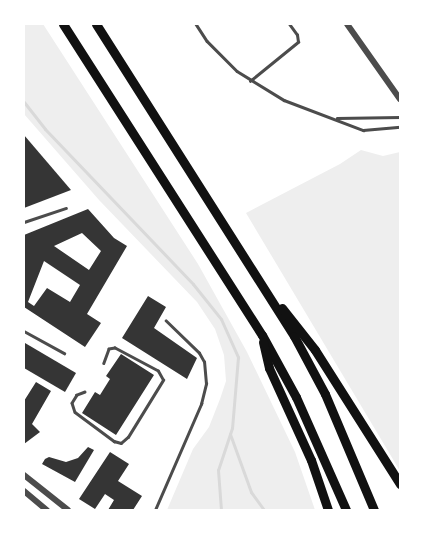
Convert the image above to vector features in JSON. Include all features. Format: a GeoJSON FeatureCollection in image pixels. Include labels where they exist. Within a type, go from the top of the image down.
{"type":"FeatureCollection","features":[{"type":"Feature","properties":{"kind":"highway"},"geometry":{"type":"LineString","coordinates":[[63,24],[262,335],[296,397],[346,510]]}},
{"type":"Feature","properties":{"kind":"highway"},"geometry":{"type":"LineString","coordinates":[[96,24],[262,284],[325,394],[374,510]]}},
{"type":"Feature","properties":{"kind":"highway"},"geometry":{"type":"LineString","coordinates":[[262,284],[315,350],[400,484]]}},
{"type":"Feature","properties":{"kind":"highway"},"geometry":{"type":"LineString","coordinates":[[262,335],[269,368],[311,460],[328,510]]}},
{"type":"Feature","properties":{"kind":"street"},"geometry":{"type":"LineString","coordinates":[[347,24],[400,99]]}},
{"type":"Feature","properties":{"kind":"street"},"geometry":{"type":"LineString","coordinates":[[24,475],[68,510]]}},
{"type":"Feature","properties":{"kind":"street"},"geometry":{"type":"LineString","coordinates":[[24,491],[47,510]]}},
{"type":"Feature","properties":{"kind":"lane"},"geometry":{"type":"LineString","coordinates":[[196,24],[222,57],[250,81],[284,100],[337,118],[363,130],[400,127]]}},
{"type":"Feature","properties":{"kind":"lane"},"geometry":{"type":"LineString","coordinates":[[250,81],[298,42],[297,35],[289,24]]}},
{"type":"Feature","properties":{"kind":"lane"},"geometry":{"type":"LineString","coordinates":[[337,118],[400,117]]}},
{"type":"Feature","properties":{"kind":"lane"},"geometry":{"type":"LineString","coordinates":[[24,222],[66,208]]}},
{"type":"Feature","properties":{"kind":"lane"},"geometry":{"type":"LineString","coordinates":[[155,510],[201,404],[206,384],[204,362],[199,353],[166,321]]}},
{"type":"Feature","properties":{"kind":"lane"},"geometry":{"type":"LineString","coordinates":[[24,331],[64,353]]}},
{"type":"Feature","properties":{"kind":"lane"},"geometry":{"type":"LineString","coordinates":[[86,392],[77,395],[72,402],[75,412],[114,441],[121,443],[128,437],[163,380],[158,371],[115,348],[110,349],[104,363]]}},
{"type":"Feature","properties":{"kind":"shaded area"},"geometry":{"type":"Polygon","coordinates":[[[24,24],[43,24],[198,264],[247,352],[295,452],[315,510],[167,510],[193,449],[209,427],[220,399],[226,381],[224,355],[215,329],[197,302],[99,200],[24,114],[24,24]]]}},
{"type":"Feature","properties":{"kind":"shaded area"},"geometry":{"type":"Polygon","coordinates":[[[361,150],[383,156],[400,152],[400,471],[246,213],[340,164],[361,150]]]}},
{"type":"Feature","properties":{"kind":"building"},"geometry":{"type":"Polygon","coordinates":[[[24,135],[71,190],[24,208],[24,135]]]}},
{"type":"Feature","properties":{"kind":"building"},"geometry":{"type":"Polygon","coordinates":[[[88,209],[114,238],[127,246],[87,314],[101,323],[85,347],[24,307],[24,235],[88,209]],[[82,233],[54,246],[89,270],[101,251],[82,233]],[[44,261],[28,302],[34,306],[47,288],[70,302],[80,285],[44,261]]]}},
{"type":"Feature","properties":{"kind":"building"},"geometry":{"type":"Polygon","coordinates":[[[148,296],[166,307],[154,328],[197,358],[187,379],[122,338],[148,296]]]}},
{"type":"Feature","properties":{"kind":"building"},"geometry":{"type":"Polygon","coordinates":[[[25,343],[76,373],[65,392],[24,368],[25,343]]]}},
{"type":"Feature","properties":{"kind":"building"},"geometry":{"type":"Polygon","coordinates":[[[121,354],[154,375],[116,435],[82,413],[95,392],[100,395],[110,379],[106,376],[121,354]]]}},
{"type":"Feature","properties":{"kind":"building"},"geometry":{"type":"Polygon","coordinates":[[[36,382],[51,391],[32,424],[40,432],[24,444],[24,401],[36,382]]]}},
{"type":"Feature","properties":{"kind":"building"},"geometry":{"type":"Polygon","coordinates":[[[88,447],[94,450],[75,482],[42,464],[45,459],[49,457],[66,462],[78,458],[88,447]]]}},
{"type":"Feature","properties":{"kind":"building"},"geometry":{"type":"Polygon","coordinates":[[[110,452],[129,464],[118,481],[142,496],[133,510],[108,510],[114,500],[105,494],[95,509],[79,499],[110,452]]]}},
{"type":"Feature","properties":{"kind":"waterway"},"geometry":{"type":"LineString","coordinates":[[24,102],[45,129],[193,284],[221,319],[238,357],[232,428],[218,470],[221,510]]}},
{"type":"Feature","properties":{"kind":"waterway"},"geometry":{"type":"LineString","coordinates":[[230,434],[251,492],[264,510]]}}]}
